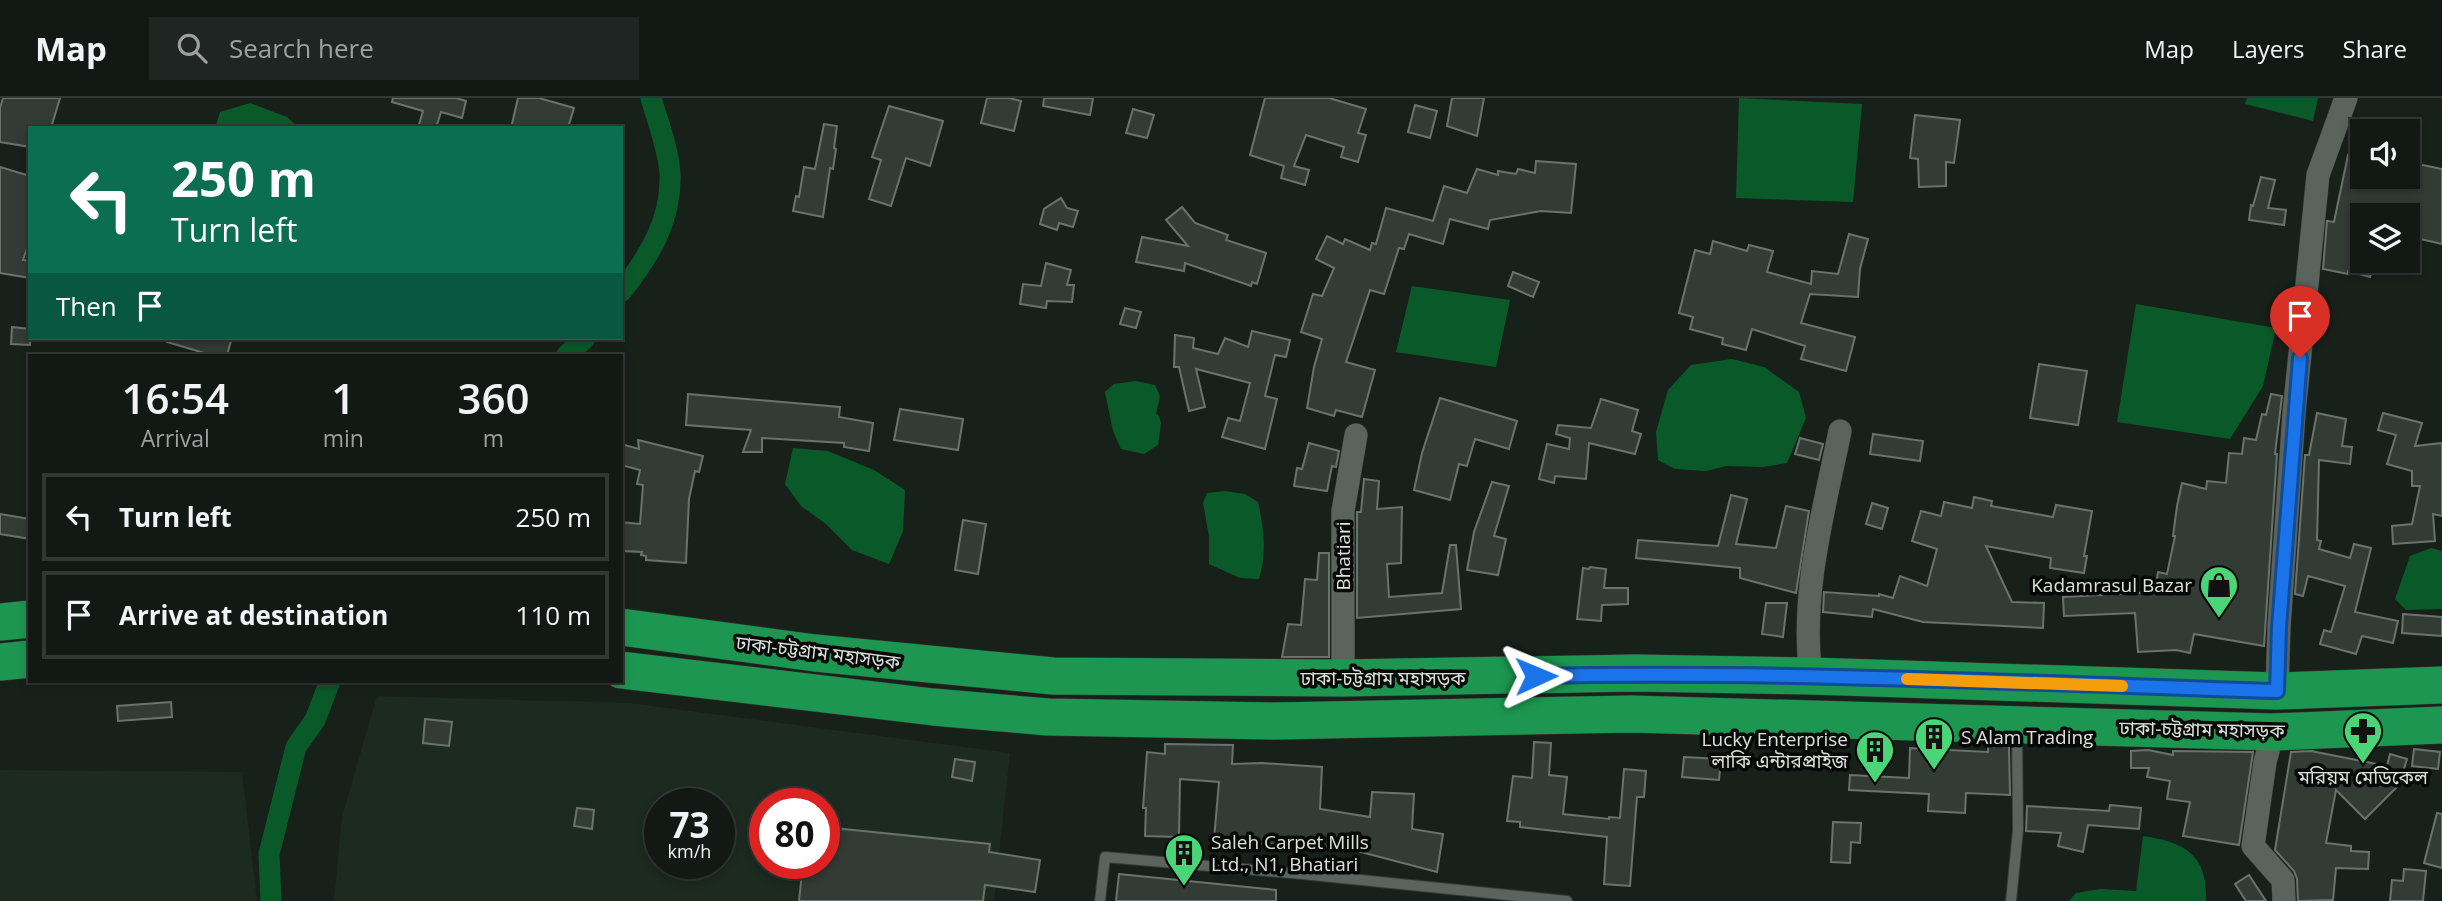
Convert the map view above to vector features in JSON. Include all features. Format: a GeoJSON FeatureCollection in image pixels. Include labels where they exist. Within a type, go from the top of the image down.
{"type":"FeatureCollection","features":[{"type":"Feature","properties":{"kind":"highway"},"geometry":{"type":"LineString","coordinates":[[0,622],[28,619]]}},
{"type":"Feature","properties":{"kind":"highway","name":"ঢাকা-চট্টগ্রাম মহাসড়ক"},"geometry":{"type":"LineString","coordinates":[[623,627],[842,656],[1052,676],[1343,678],[1635,673],[2277,691],[2442,685]]}},
{"type":"Feature","properties":{"kind":"highway"},"geometry":{"type":"LineString","coordinates":[[0,662],[28,659]]}},
{"type":"Feature","properties":{"kind":"highway","name":"ঢাকা-চট্টগ্রাম মহাসড়ক"},"geometry":{"type":"LineString","coordinates":[[623,670],[933,707],[1048,716],[1276,720],[1631,713],[2273,732],[2442,725]]}},
{"type":"Feature","properties":{"kind":"street"},"geometry":{"type":"LineString","coordinates":[[2277,691],[2294,413],[2318,175],[2346,98]]}},
{"type":"Feature","properties":{"kind":"street"},"geometry":{"type":"LineString","coordinates":[[1811,676],[1808,653],[1814,559],[1840,431]]}},
{"type":"Feature","properties":{"kind":"street","name":"Bhatiari"},"geometry":{"type":"LineString","coordinates":[[1343,678],[1343,511],[1356,435]]}},
{"type":"Feature","properties":{"kind":"street"},"geometry":{"type":"LineString","coordinates":[[2273,732],[2253,846],[2283,880],[2284,901]]}},
{"type":"Feature","properties":{"kind":"lane"},"geometry":{"type":"LineString","coordinates":[[2011,901],[2018,830],[2017,723]]}},
{"type":"Feature","properties":{"kind":"lane"},"geometry":{"type":"LineString","coordinates":[[1100,901],[1105,858],[1302,874],[1567,901]]}},
{"type":"Feature","properties":{"kind":"shaded area"},"geometry":{"type":"Polygon","coordinates":[[[1739,98],[1862,104],[1853,202],[1736,198],[1739,98]]]}},
{"type":"Feature","properties":{"kind":"shaded area"},"geometry":{"type":"Polygon","coordinates":[[[2247,98],[2318,98],[2313,121],[2245,104],[2247,98]]]}},
{"type":"Feature","properties":{"kind":"shaded area"},"geometry":{"type":"Polygon","coordinates":[[[250,103],[287,117],[297,126],[216,126],[220,112],[250,103]]]}},
{"type":"Feature","properties":{"kind":"shaded area"},"geometry":{"type":"Polygon","coordinates":[[[1412,286],[1510,300],[1496,367],[1396,352],[1412,286]]]}},
{"type":"Feature","properties":{"kind":"shaded area"},"geometry":{"type":"Polygon","coordinates":[[[2136,304],[2276,328],[2263,386],[2230,439],[2117,422],[2136,304]]]}},
{"type":"Feature","properties":{"kind":"shaded area"},"geometry":{"type":"Polygon","coordinates":[[[1732,359],[1764,367],[1799,392],[1806,418],[1787,463],[1763,467],[1726,466],[1706,471],[1675,469],[1658,460],[1656,432],[1668,390],[1691,365],[1732,359]]]}},
{"type":"Feature","properties":{"kind":"shaded area"},"geometry":{"type":"Polygon","coordinates":[[[1136,381],[1155,385],[1160,396],[1156,414],[1161,423],[1158,445],[1144,454],[1121,449],[1113,431],[1105,392],[1114,384],[1136,381]]]}},
{"type":"Feature","properties":{"kind":"shaded area"},"geometry":{"type":"Polygon","coordinates":[[[793,448],[828,451],[874,470],[905,490],[903,531],[889,564],[852,550],[826,524],[801,506],[785,484],[793,448]]]}},
{"type":"Feature","properties":{"kind":"shaded area"},"geometry":{"type":"Polygon","coordinates":[[[1225,491],[1245,494],[1258,502],[1264,540],[1259,579],[1240,578],[1209,564],[1209,536],[1203,503],[1207,493],[1225,491]]]}},
{"type":"Feature","properties":{"kind":"shaded area"},"geometry":{"type":"Polygon","coordinates":[[[2431,548],[2442,551],[2442,609],[2406,610],[2395,599],[2410,556],[2431,548]]]}},
{"type":"Feature","properties":{"kind":"shaded area"},"geometry":{"type":"Polygon","coordinates":[[[377,696],[629,703],[1010,753],[994,901],[334,901],[342,817],[377,696]]]}},
{"type":"Feature","properties":{"kind":"shaded area"},"geometry":{"type":"Polygon","coordinates":[[[0,770],[242,772],[257,901],[0,901],[0,770]]]}},
{"type":"Feature","properties":{"kind":"shaded area"},"geometry":{"type":"Polygon","coordinates":[[[2143,836],[2171,842],[2191,854],[2203,872],[2206,901],[2069,901],[2076,893],[2100,889],[2136,891],[2143,836]]]}},
{"type":"Feature","properties":{"kind":"building"},"geometry":{"type":"Polygon","coordinates":[[[3,98],[60,98],[52,126],[28,126],[28,147],[0,142],[0,108],[3,98]]]}},
{"type":"Feature","properties":{"kind":"building"},"geometry":{"type":"Polygon","coordinates":[[[393,98],[456,98],[466,101],[462,118],[441,112],[437,126],[419,126],[423,111],[392,102],[393,98]]]}},
{"type":"Feature","properties":{"kind":"building"},"geometry":{"type":"Polygon","coordinates":[[[518,98],[539,98],[574,108],[569,126],[511,126],[518,98]]]}},
{"type":"Feature","properties":{"kind":"building"},"geometry":{"type":"Polygon","coordinates":[[[987,98],[1021,101],[1014,131],[981,123],[987,98]]]}},
{"type":"Feature","properties":{"kind":"building"},"geometry":{"type":"Polygon","coordinates":[[[1044,98],[1093,98],[1090,115],[1043,106],[1044,98]]]}},
{"type":"Feature","properties":{"kind":"building"},"geometry":{"type":"Polygon","coordinates":[[[1265,98],[1329,98],[1366,109],[1358,133],[1366,135],[1358,162],[1341,157],[1344,147],[1306,135],[1294,166],[1309,170],[1305,185],[1281,178],[1284,166],[1250,155],[1265,98]]]}},
{"type":"Feature","properties":{"kind":"building"},"geometry":{"type":"Polygon","coordinates":[[[1452,98],[1484,98],[1477,136],[1447,126],[1452,98]]]}},
{"type":"Feature","properties":{"kind":"building"},"geometry":{"type":"Polygon","coordinates":[[[1415,105],[1437,111],[1430,138],[1408,132],[1415,105]]]}},
{"type":"Feature","properties":{"kind":"building"},"geometry":{"type":"Polygon","coordinates":[[[889,106],[943,121],[930,166],[906,158],[891,206],[869,199],[881,160],[872,157],[889,106]]]}},
{"type":"Feature","properties":{"kind":"building"},"geometry":{"type":"Polygon","coordinates":[[[1133,109],[1154,115],[1147,138],[1126,133],[1133,109]]]}},
{"type":"Feature","properties":{"kind":"building"},"geometry":{"type":"Polygon","coordinates":[[[1915,115],[1960,120],[1954,163],[1946,162],[1946,186],[1919,187],[1918,159],[1910,158],[1915,115]]]}},
{"type":"Feature","properties":{"kind":"building"},"geometry":{"type":"Polygon","coordinates":[[[824,124],[837,126],[833,169],[830,168],[823,217],[793,211],[796,196],[799,197],[804,167],[815,169],[824,124]]]}},
{"type":"Feature","properties":{"kind":"building"},"geometry":{"type":"Polygon","coordinates":[[[2348,155],[2350,189],[2420,189],[2420,164],[2442,169],[2442,244],[2420,239],[2420,203],[2350,203],[2350,272],[2348,274],[2323,269],[2327,221],[2334,222],[2348,155]]]}},
{"type":"Feature","properties":{"kind":"building"},"geometry":{"type":"Polygon","coordinates":[[[1536,161],[1576,164],[1571,213],[1541,211],[1490,220],[1488,229],[1450,219],[1443,244],[1409,234],[1404,249],[1399,248],[1384,294],[1370,290],[1346,362],[1375,370],[1362,417],[1336,410],[1334,416],[1307,408],[1322,339],[1301,332],[1313,294],[1322,296],[1334,268],[1316,259],[1327,236],[1343,244],[1345,239],[1370,250],[1372,243],[1376,244],[1386,208],[1433,221],[1444,186],[1467,193],[1477,169],[1498,175],[1498,171],[1516,174],[1518,169],[1535,173],[1536,161]]]}},
{"type":"Feature","properties":{"kind":"building"},"geometry":{"type":"Polygon","coordinates":[[[0,167],[28,175],[28,246],[23,260],[28,261],[28,278],[0,273],[0,167]]]}},
{"type":"Feature","properties":{"kind":"building"},"geometry":{"type":"Polygon","coordinates":[[[2261,177],[2275,180],[2268,208],[2286,210],[2284,225],[2249,220],[2251,205],[2253,206],[2261,177]]]}},
{"type":"Feature","properties":{"kind":"building"},"geometry":{"type":"Polygon","coordinates":[[[1061,198],[1067,208],[1078,211],[1073,227],[1059,223],[1057,230],[1040,224],[1044,209],[1061,198]]]}},
{"type":"Feature","properties":{"kind":"building"},"geometry":{"type":"Polygon","coordinates":[[[1182,207],[1195,223],[1228,235],[1226,240],[1266,253],[1257,284],[1252,282],[1251,286],[1185,263],[1184,271],[1136,262],[1142,237],[1188,246],[1166,220],[1182,207]]]}},
{"type":"Feature","properties":{"kind":"building"},"geometry":{"type":"Polygon","coordinates":[[[1849,234],[1868,239],[1860,269],[1858,297],[1810,294],[1801,323],[1855,337],[1846,371],[1801,359],[1805,346],[1752,329],[1746,350],[1722,344],[1723,338],[1690,329],[1693,317],[1679,313],[1695,250],[1710,254],[1713,241],[1747,251],[1749,245],[1773,251],[1767,272],[1811,284],[1812,271],[1838,274],[1849,234]]]}},
{"type":"Feature","properties":{"kind":"building"},"geometry":{"type":"Polygon","coordinates":[[[1046,263],[1071,270],[1067,285],[1074,285],[1072,302],[1047,301],[1046,308],[1020,304],[1023,284],[1041,286],[1046,263]]]}},
{"type":"Feature","properties":{"kind":"building"},"geometry":{"type":"Polygon","coordinates":[[[1513,272],[1539,282],[1533,297],[1508,286],[1513,272]]]}},
{"type":"Feature","properties":{"kind":"building"},"geometry":{"type":"Polygon","coordinates":[[[2355,273],[2371,273],[2370,277],[2355,273]]]}},
{"type":"Feature","properties":{"kind":"building"},"geometry":{"type":"Polygon","coordinates":[[[1125,308],[1141,312],[1136,328],[1120,324],[1125,308]]]}},
{"type":"Feature","properties":{"kind":"building"},"geometry":{"type":"Polygon","coordinates":[[[12,327],[28,329],[30,345],[11,344],[12,327]]]}},
{"type":"Feature","properties":{"kind":"building"},"geometry":{"type":"Polygon","coordinates":[[[1252,331],[1290,340],[1286,357],[1275,355],[1265,396],[1277,399],[1265,449],[1222,437],[1228,418],[1240,421],[1250,383],[1196,369],[1205,407],[1189,411],[1179,367],[1174,367],[1175,335],[1194,338],[1193,348],[1218,354],[1225,338],[1248,347],[1252,331]]]}},
{"type":"Feature","properties":{"kind":"building"},"geometry":{"type":"Polygon","coordinates":[[[231,341],[227,354],[208,354],[167,342],[231,341]]]}},
{"type":"Feature","properties":{"kind":"building"},"geometry":{"type":"Polygon","coordinates":[[[2039,364],[2087,371],[2078,425],[2030,418],[2039,364]]]}},
{"type":"Feature","properties":{"kind":"building"},"geometry":{"type":"Polygon","coordinates":[[[688,394],[840,407],[839,417],[873,423],[869,451],[844,447],[844,443],[762,438],[762,452],[743,452],[751,430],[686,425],[688,394]]]}},
{"type":"Feature","properties":{"kind":"building"},"geometry":{"type":"Polygon","coordinates":[[[2271,394],[2282,396],[2275,454],[2264,646],[2194,634],[2190,653],[2176,650],[2138,652],[2135,613],[2064,616],[2063,597],[2155,592],[2158,572],[2167,574],[2182,483],[2206,489],[2207,481],[2226,483],[2229,453],[2242,454],[2244,438],[2256,440],[2262,414],[2266,415],[2271,394]]]}},
{"type":"Feature","properties":{"kind":"building"},"geometry":{"type":"Polygon","coordinates":[[[1440,398],[1517,421],[1509,449],[1475,439],[1467,466],[1459,464],[1450,500],[1414,490],[1422,453],[1440,398]]]}},
{"type":"Feature","properties":{"kind":"building"},"geometry":{"type":"Polygon","coordinates":[[[1601,399],[1638,410],[1632,431],[1641,434],[1635,454],[1589,443],[1586,479],[1555,476],[1554,483],[1539,479],[1547,444],[1569,449],[1570,438],[1556,434],[1558,425],[1591,428],[1601,399]]]}},
{"type":"Feature","properties":{"kind":"building"},"geometry":{"type":"Polygon","coordinates":[[[900,409],[963,419],[958,450],[894,440],[900,409]]]}},
{"type":"Feature","properties":{"kind":"building"},"geometry":{"type":"Polygon","coordinates":[[[2317,413],[2346,419],[2342,446],[2352,447],[2350,464],[2319,460],[2319,549],[2350,558],[2354,544],[2371,548],[2355,612],[2398,621],[2393,643],[2362,636],[2356,654],[2320,644],[2324,630],[2331,632],[2345,586],[2308,576],[2303,596],[2295,594],[2305,455],[2309,455],[2317,413]]]}},
{"type":"Feature","properties":{"kind":"building"},"geometry":{"type":"Polygon","coordinates":[[[2383,413],[2422,423],[2415,446],[2442,443],[2442,516],[2433,514],[2435,541],[2393,544],[2392,526],[2412,524],[2420,486],[2412,486],[2412,471],[2387,464],[2396,435],[2378,430],[2383,413]]]}},
{"type":"Feature","properties":{"kind":"building"},"geometry":{"type":"Polygon","coordinates":[[[1873,434],[1923,441],[1920,461],[1870,454],[1873,434]]]}},
{"type":"Feature","properties":{"kind":"building"},"geometry":{"type":"Polygon","coordinates":[[[1800,438],[1823,444],[1819,460],[1795,454],[1800,438]]]}},
{"type":"Feature","properties":{"kind":"building"},"geometry":{"type":"Polygon","coordinates":[[[638,440],[703,456],[699,472],[695,471],[689,499],[686,563],[646,560],[646,556],[641,555],[642,552],[623,551],[623,522],[640,524],[643,485],[637,484],[640,470],[623,466],[623,445],[639,449],[638,440]]]}},
{"type":"Feature","properties":{"kind":"building"},"geometry":{"type":"Polygon","coordinates":[[[1309,443],[1339,451],[1336,467],[1332,466],[1327,491],[1294,486],[1297,468],[1302,469],[1309,443]]]}},
{"type":"Feature","properties":{"kind":"building"},"geometry":{"type":"Polygon","coordinates":[[[1364,479],[1379,481],[1377,509],[1402,507],[1401,563],[1387,564],[1389,597],[1442,593],[1450,545],[1456,545],[1461,609],[1357,618],[1357,512],[1361,512],[1364,479]]]}},
{"type":"Feature","properties":{"kind":"building"},"geometry":{"type":"Polygon","coordinates":[[[1492,482],[1509,486],[1494,536],[1506,539],[1498,575],[1467,570],[1474,532],[1492,482]]]}},
{"type":"Feature","properties":{"kind":"building"},"geometry":{"type":"Polygon","coordinates":[[[1731,495],[1747,499],[1736,544],[1776,548],[1786,506],[1809,511],[1796,593],[1740,578],[1740,568],[1636,558],[1638,540],[1718,546],[1731,495]]]}},
{"type":"Feature","properties":{"kind":"building"},"geometry":{"type":"Polygon","coordinates":[[[1974,497],[1992,501],[1991,506],[2053,517],[2056,505],[2092,511],[2084,556],[2087,556],[2084,573],[2050,568],[2051,558],[1986,546],[2012,602],[2044,603],[2043,628],[1923,622],[1873,609],[1872,617],[1823,612],[1824,592],[1879,594],[1893,598],[1900,576],[1927,586],[1937,549],[1912,541],[1921,511],[1941,516],[1944,502],[1972,508],[1974,497]]]}},
{"type":"Feature","properties":{"kind":"building"},"geometry":{"type":"Polygon","coordinates":[[[1872,503],[1888,508],[1882,529],[1866,524],[1872,503]]]}},
{"type":"Feature","properties":{"kind":"building"},"geometry":{"type":"Polygon","coordinates":[[[0,514],[28,519],[28,539],[0,534],[0,514]]]}},
{"type":"Feature","properties":{"kind":"building"},"geometry":{"type":"Polygon","coordinates":[[[963,520],[986,524],[978,574],[955,570],[963,520]]]}},
{"type":"Feature","properties":{"kind":"building"},"geometry":{"type":"Polygon","coordinates":[[[1319,553],[1329,553],[1329,657],[1282,657],[1288,624],[1301,625],[1305,579],[1317,580],[1319,553]]]}},
{"type":"Feature","properties":{"kind":"building"},"geometry":{"type":"Polygon","coordinates":[[[1583,568],[1606,569],[1604,588],[1628,588],[1628,604],[1602,605],[1601,621],[1577,619],[1583,568]]]}},
{"type":"Feature","properties":{"kind":"building"},"geometry":{"type":"Polygon","coordinates":[[[1766,603],[1787,603],[1783,637],[1762,634],[1766,603]]]}},
{"type":"Feature","properties":{"kind":"building"},"geometry":{"type":"Polygon","coordinates":[[[2403,614],[2442,617],[2442,636],[2402,633],[2403,614]]]}},
{"type":"Feature","properties":{"kind":"building"},"geometry":{"type":"Polygon","coordinates":[[[171,702],[172,717],[118,721],[117,706],[171,702]]]}},
{"type":"Feature","properties":{"kind":"building"},"geometry":{"type":"Polygon","coordinates":[[[425,719],[452,722],[449,746],[423,743],[425,719]]]}},
{"type":"Feature","properties":{"kind":"building"},"geometry":{"type":"Polygon","coordinates":[[[1534,742],[1551,743],[1549,775],[1567,777],[1563,814],[1620,818],[1624,769],[1646,771],[1644,797],[1637,797],[1630,886],[1604,884],[1607,837],[1520,827],[1520,822],[1507,821],[1513,776],[1532,778],[1534,742]]]}},
{"type":"Feature","properties":{"kind":"building"},"geometry":{"type":"Polygon","coordinates":[[[1165,744],[1233,745],[1232,764],[1322,767],[1320,809],[1370,817],[1372,792],[1414,794],[1412,829],[1443,834],[1437,872],[1357,851],[1310,844],[1310,848],[1214,839],[1219,782],[1180,779],[1179,837],[1145,836],[1146,808],[1143,808],[1147,752],[1165,754],[1165,744]]]}},
{"type":"Feature","properties":{"kind":"building"},"geometry":{"type":"Polygon","coordinates":[[[1988,746],[2009,747],[2010,795],[1966,793],[1965,813],[1928,811],[1929,794],[1849,790],[1850,775],[1909,778],[1910,748],[1988,752],[1988,746]]]}},
{"type":"Feature","properties":{"kind":"building"},"geometry":{"type":"Polygon","coordinates":[[[2414,749],[2440,752],[2438,769],[2412,766],[2414,749]]]}},
{"type":"Feature","properties":{"kind":"building"},"geometry":{"type":"Polygon","coordinates":[[[2148,750],[2173,755],[2173,751],[2253,752],[2239,845],[2183,836],[2190,802],[2167,799],[2170,781],[2147,777],[2149,768],[2131,768],[2131,751],[2148,750]]]}},
{"type":"Feature","properties":{"kind":"building"},"geometry":{"type":"Polygon","coordinates":[[[2311,751],[2387,766],[2390,754],[2407,759],[2399,785],[2365,819],[2336,790],[2326,843],[2351,846],[2351,851],[2369,852],[2368,869],[2336,868],[2333,900],[2298,901],[2294,871],[2275,850],[2291,752],[2311,751]]]}},
{"type":"Feature","properties":{"kind":"building"},"geometry":{"type":"Polygon","coordinates":[[[1684,757],[1721,759],[1719,780],[1682,777],[1684,757]]]}},
{"type":"Feature","properties":{"kind":"building"},"geometry":{"type":"Polygon","coordinates":[[[955,759],[975,762],[972,781],[952,777],[955,759]]]}},
{"type":"Feature","properties":{"kind":"building"},"geometry":{"type":"Polygon","coordinates":[[[2110,805],[2141,808],[2139,829],[2088,825],[2083,852],[2058,846],[2061,833],[2026,831],[2027,806],[2109,811],[2110,805]]]}},
{"type":"Feature","properties":{"kind":"building"},"geometry":{"type":"Polygon","coordinates":[[[577,808],[594,810],[592,829],[574,826],[577,808]]]}},
{"type":"Feature","properties":{"kind":"building"},"geometry":{"type":"Polygon","coordinates":[[[2437,813],[2442,814],[2442,868],[2424,863],[2437,813]]]}},
{"type":"Feature","properties":{"kind":"building"},"geometry":{"type":"Polygon","coordinates":[[[1833,822],[1861,823],[1860,843],[1851,842],[1850,863],[1831,862],[1833,822]]]}},
{"type":"Feature","properties":{"kind":"building"},"geometry":{"type":"Polygon","coordinates":[[[840,829],[990,844],[989,852],[1040,860],[1035,892],[985,885],[983,901],[799,901],[801,879],[840,879],[840,829]]]}},
{"type":"Feature","properties":{"kind":"building"},"geometry":{"type":"Polygon","coordinates":[[[2404,869],[2426,871],[2423,901],[2390,901],[2392,880],[2403,881],[2404,869]]]}},
{"type":"Feature","properties":{"kind":"building","name":"Saleh Carpet Mills Ltd., N1, Bhatiari"},"geometry":{"type":"Polygon","coordinates":[[[1119,874],[1276,890],[1276,901],[1116,901],[1119,874]]]}},
{"type":"Feature","properties":{"kind":"building"},"geometry":{"type":"Polygon","coordinates":[[[2249,875],[2266,901],[2246,901],[2235,884],[2249,875]]]}},
{"type":"Feature","properties":{"kind":"waterway"},"geometry":{"type":"LineString","coordinates":[[623,289],[657,237],[670,190],[669,164],[651,98]]}},
{"type":"Feature","properties":{"kind":"waterway"},"geometry":{"type":"LineString","coordinates":[[568,354],[583,340]]}},
{"type":"Feature","properties":{"kind":"waterway"},"geometry":{"type":"LineString","coordinates":[[271,901],[269,854],[296,747],[315,720],[329,683]]}},
{"type":"Feature","properties":{"kind":"slow traffic"},"geometry":{"type":"LineString","coordinates":[[1907,679],[2122,686]]}},
{"type":"Feature","properties":{"kind":"place","name":"Kadamrasul Bazar"},"geometry":{"type":"Point","coordinates":[2219,619]}},
{"type":"Feature","properties":{"kind":"place","name":"মরিয়ম মেডিকেল"},"geometry":{"type":"Point","coordinates":[2363,765]}},
{"type":"Feature","properties":{"kind":"place","name":"S Alam Trading"},"geometry":{"type":"Point","coordinates":[1934,771]}},
{"type":"Feature","properties":{"kind":"place","name":"Lucky Enterprise লাকি এন্টারপ্রাইজ"},"geometry":{"type":"Point","coordinates":[1875,784]}},
{"type":"Feature","properties":{"kind":"place","name":"Saleh Carpet Mills Ltd., N1, Bhatiari"},"geometry":{"type":"Point","coordinates":[1184,887]}},
{"type":"Feature","properties":{"kind":"route"},"geometry":{"type":"LineString","coordinates":[[1536,676],[1635,673],[1786,676],[2277,691],[2279,627],[2300,358]]}}]}
